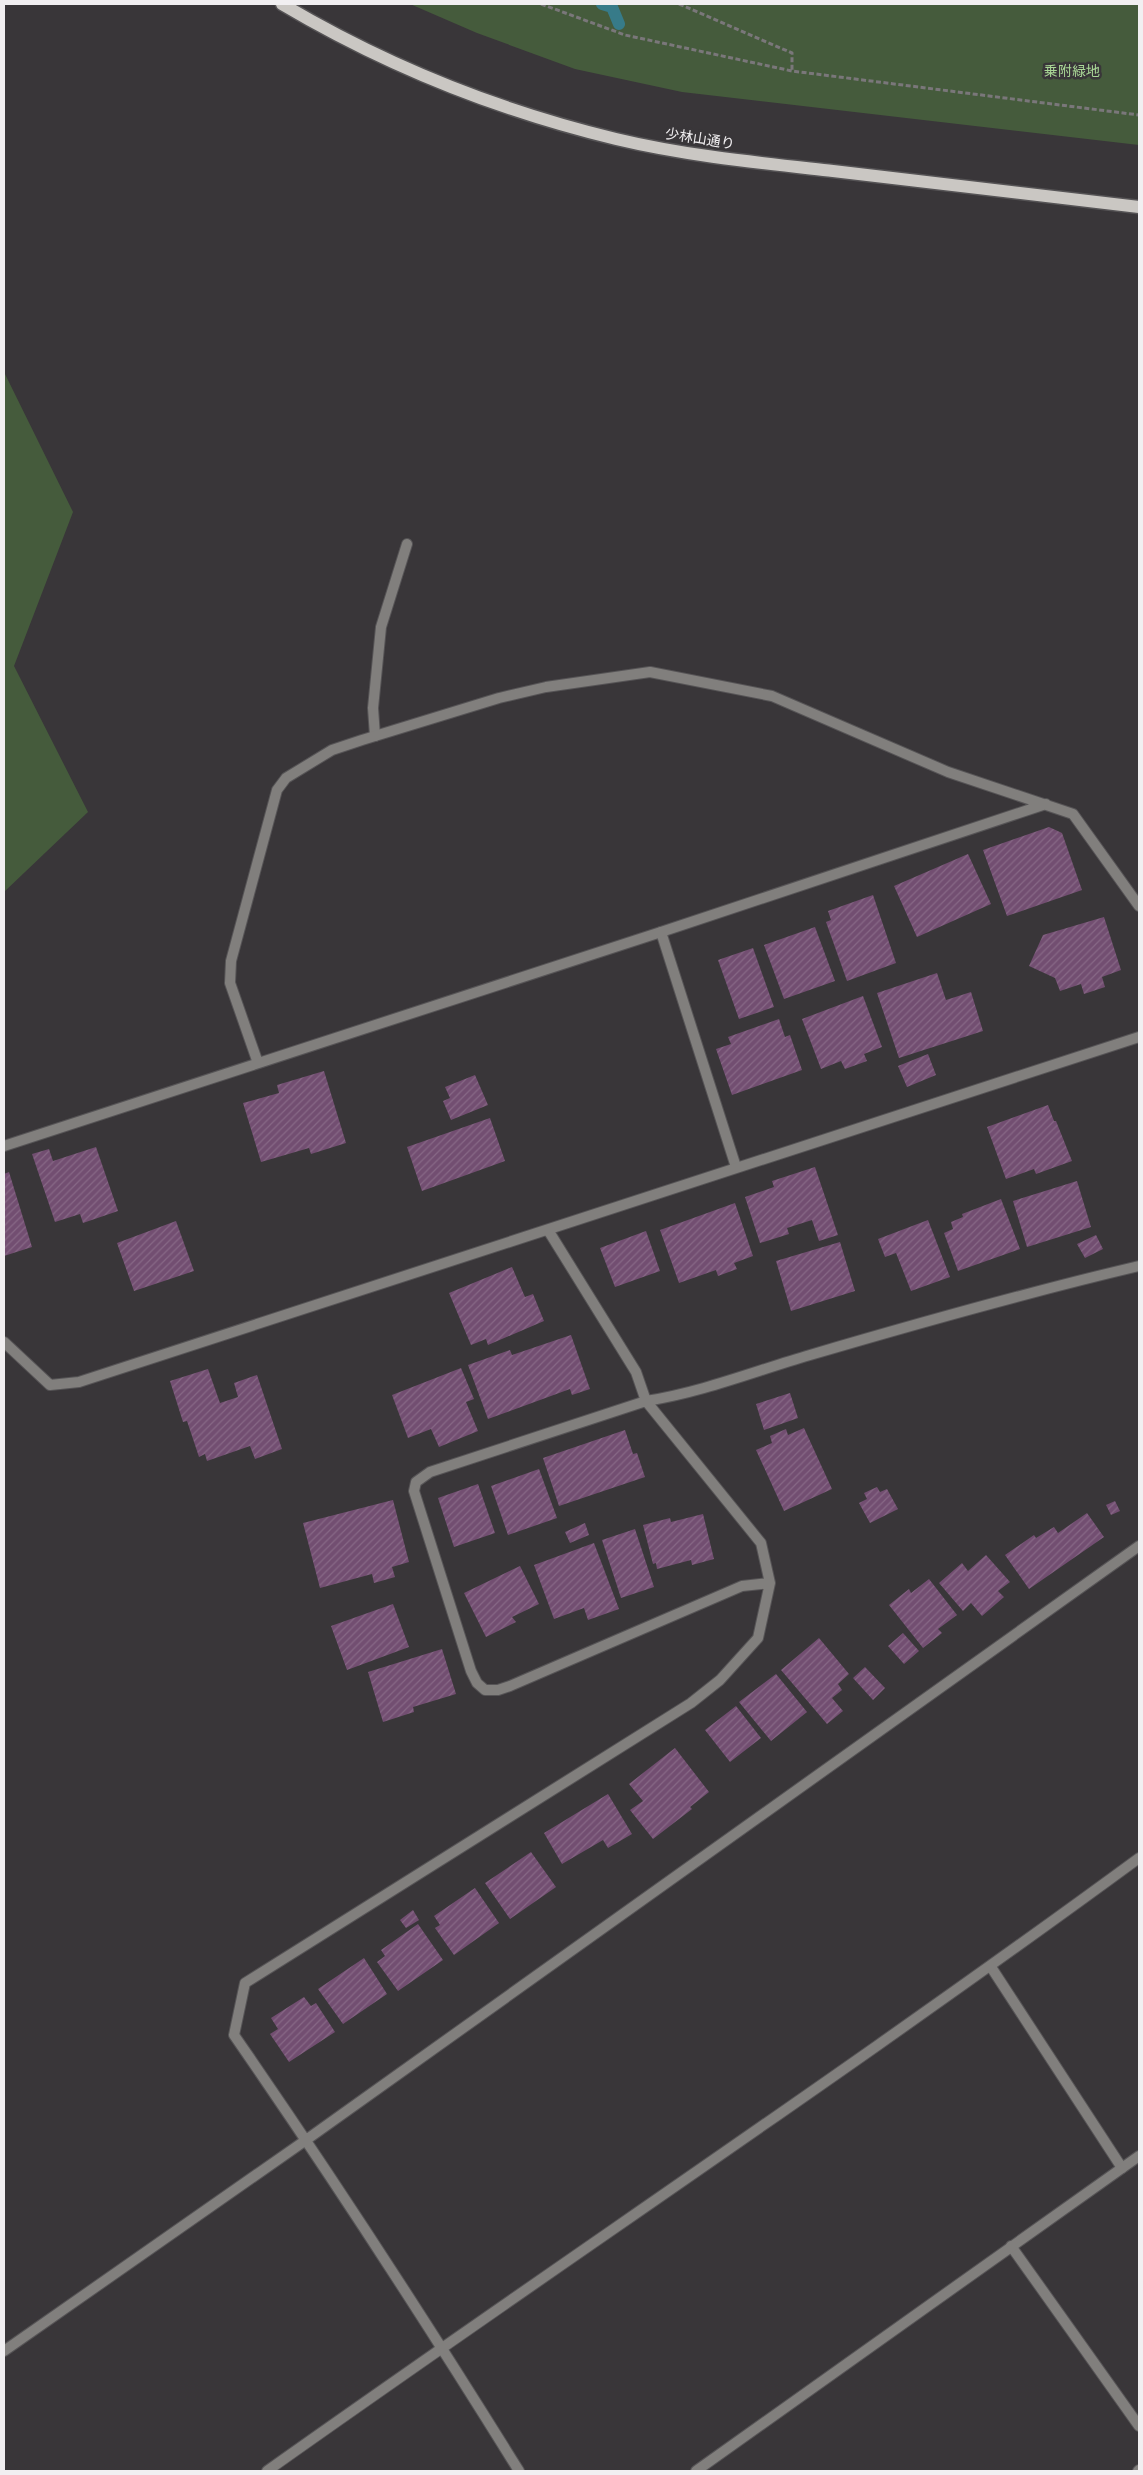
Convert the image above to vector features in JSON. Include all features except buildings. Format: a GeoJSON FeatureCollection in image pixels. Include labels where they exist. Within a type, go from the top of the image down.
{"type":"FeatureCollection","features":[{"type":"Feature","properties":{"kind":"main road","name":"少林山通り"},"geometry":{"type":"LineString","coordinates":[[282,4],[381,57],[451,86],[541,118],[618,140],[742,160],[1139,207]]}},
{"type":"Feature","properties":{"kind":"street"},"geometry":{"type":"LineString","coordinates":[[375,736],[373,708],[381,627],[407,544]]}},
{"type":"Feature","properties":{"kind":"street"},"geometry":{"type":"LineString","coordinates":[[258,1063],[230,984],[231,962],[277,790],[286,778],[332,750],[499,698],[546,687],[650,672],[772,696],[948,772],[1073,814],[1139,906]]}},
{"type":"Feature","properties":{"kind":"street"},"geometry":{"type":"LineString","coordinates":[[4,1146],[661,932],[1046,804]]}},
{"type":"Feature","properties":{"kind":"street"},"geometry":{"type":"LineString","coordinates":[[661,932],[736,1167]]}},
{"type":"Feature","properties":{"kind":"street"},"geometry":{"type":"LineString","coordinates":[[4,1342],[50,1385],[79,1382],[1139,1037]]}},
{"type":"Feature","properties":{"kind":"street"},"geometry":{"type":"LineString","coordinates":[[519,2471],[442,2347],[306,2140],[234,2035],[245,1983],[691,1703],[720,1680],[758,1638],[770,1582],[762,1542],[646,1401],[636,1372],[548,1230]]}},
{"type":"Feature","properties":{"kind":"street"},"geometry":{"type":"LineString","coordinates":[[770,1582],[742,1586],[510,1686],[498,1690],[485,1690],[477,1683],[416,1501],[414,1491],[416,1482],[430,1472],[646,1401],[682,1395],[808,1355],[986,1305],[1139,1266]]}},
{"type":"Feature","properties":{"kind":"street"},"geometry":{"type":"LineString","coordinates":[[4,2351],[306,2140],[1139,1546]]}},
{"type":"Feature","properties":{"kind":"street"},"geometry":{"type":"LineString","coordinates":[[268,2471],[442,2347],[991,1967],[1139,1858]]}},
{"type":"Feature","properties":{"kind":"street"},"geometry":{"type":"LineString","coordinates":[[991,1967],[1122,2168]]}},
{"type":"Feature","properties":{"kind":"street"},"geometry":{"type":"LineString","coordinates":[[696,2471],[1139,2156]]}},
{"type":"Feature","properties":{"kind":"street"},"geometry":{"type":"LineString","coordinates":[[1011,2246],[1139,2426]]}},
{"type":"Feature","properties":{"kind":"path"},"geometry":{"type":"LineString","coordinates":[[541,4],[624,35],[792,70],[1139,115]]}},
{"type":"Feature","properties":{"kind":"path"},"geometry":{"type":"LineString","coordinates":[[679,4],[792,52],[792,70]]}},
{"type":"Feature","properties":{"kind":"green space","name":"乗附緑地"},"geometry":{"type":"Polygon","coordinates":[[[410,4],[1139,4],[1139,145],[682,92],[575,69],[477,33],[410,4]]]}},
{"type":"Feature","properties":{"kind":"green space"},"geometry":{"type":"Polygon","coordinates":[[[4,372],[73,512],[14,666],[88,812],[4,892],[4,372]]]}},
{"type":"Feature","properties":{"kind":"waterway"},"geometry":{"type":"LineString","coordinates":[[602,4],[612,7],[619,24]]}}]}
